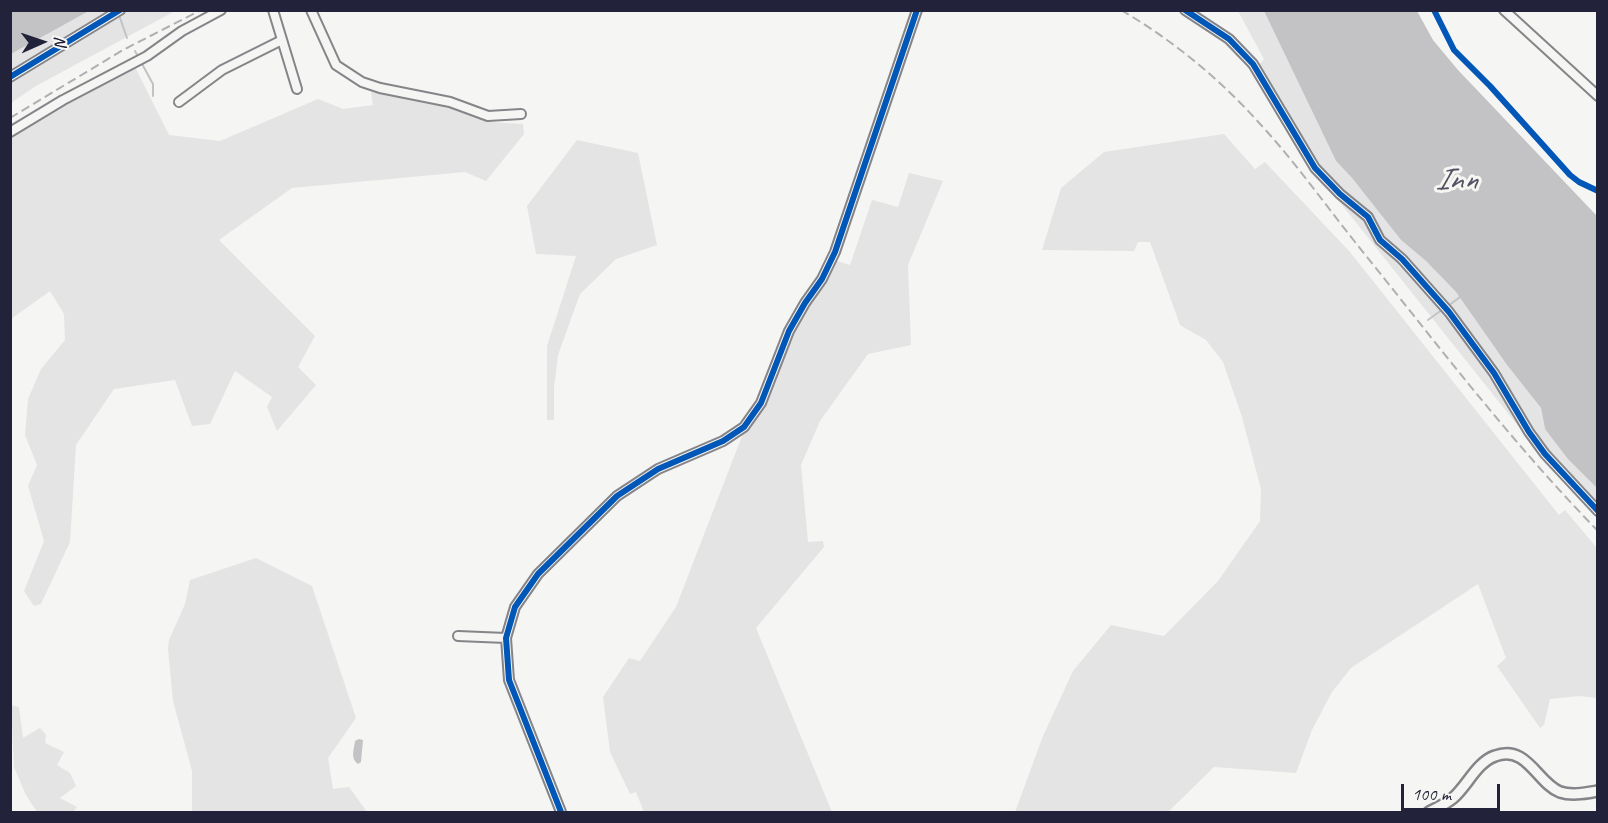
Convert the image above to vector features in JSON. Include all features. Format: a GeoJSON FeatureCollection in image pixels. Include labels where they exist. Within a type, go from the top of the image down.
{"type":"FeatureCollection","features":[{"type":"Feature","properties":{"kind":"street"},"geometry":{"type":"LineString","coordinates":[[10,77],[120,10]]}},
{"type":"Feature","properties":{"kind":"street"},"geometry":{"type":"LineString","coordinates":[[10,132],[71,95],[137,62],[182,31],[221,10]]}},
{"type":"Feature","properties":{"kind":"street"},"geometry":{"type":"LineString","coordinates":[[273,10],[297,89]]}},
{"type":"Feature","properties":{"kind":"street"},"geometry":{"type":"LineString","coordinates":[[311,10],[336,65],[362,82],[380,88],[450,102],[488,117],[521,114]]}},
{"type":"Feature","properties":{"kind":"street"},"geometry":{"type":"LineString","coordinates":[[561,813],[509,680],[506,638],[515,607],[531,583],[617,496],[658,469],[736,434],[751,418],[760,403],[789,331],[822,279],[835,252],[917,10]]}},
{"type":"Feature","properties":{"kind":"street"},"geometry":{"type":"LineString","coordinates":[[1185,10],[1228,39],[1253,64],[1315,168],[1340,194],[1368,217],[1380,240],[1402,259],[1449,312],[1494,373],[1529,432],[1545,454],[1598,512]]}},
{"type":"Feature","properties":{"kind":"street"},"geometry":{"type":"LineString","coordinates":[[1505,11],[1598,96]]}},
{"type":"Feature","properties":{"kind":"street"},"geometry":{"type":"LineString","coordinates":[[179,102],[222,70],[282,40]]}},
{"type":"Feature","properties":{"kind":"street"},"geometry":{"type":"LineString","coordinates":[[458,636],[506,638]]}},
{"type":"Feature","properties":{"kind":"street"},"geometry":{"type":"LineString","coordinates":[[1429,813],[1452,798],[1485,762],[1498,754],[1512,754],[1526,761],[1560,792],[1569,794],[1598,791]]}},
{"type":"Feature","properties":{"kind":"shaded area"},"geometry":{"type":"Polygon","coordinates":[[[89,11],[175,11],[36,86],[11,103],[11,54],[89,11]]]}},
{"type":"Feature","properties":{"kind":"shaded area"},"geometry":{"type":"Polygon","coordinates":[[[1238,11],[1264,11],[1336,161],[1401,240],[1426,261],[1456,292],[1507,365],[1541,408],[1545,429],[1597,488],[1597,508],[1543,448],[1526,436],[1311,166],[1258,66],[1264,59],[1238,11]]]}},
{"type":"Feature","properties":{"kind":"shaded area"},"geometry":{"type":"Polygon","coordinates":[[[135,67],[169,135],[220,141],[318,99],[343,109],[373,105],[371,92],[449,104],[489,122],[523,124],[524,134],[486,181],[465,172],[292,188],[219,240],[315,336],[298,367],[316,385],[277,431],[267,407],[272,397],[235,371],[210,424],[192,426],[175,380],[114,389],[76,445],[70,542],[41,604],[34,606],[24,591],[44,541],[28,486],[37,465],[25,435],[28,399],[41,369],[65,340],[64,314],[50,291],[11,319],[11,137],[65,102],[135,67]]]}},
{"type":"Feature","properties":{"kind":"shaded area"},"geometry":{"type":"Polygon","coordinates":[[[1224,134],[1255,169],[1265,162],[1350,252],[1559,515],[1565,510],[1597,548],[1597,698],[1579,696],[1550,699],[1544,725],[1540,728],[1497,666],[1506,658],[1478,584],[1351,668],[1332,692],[1312,730],[1296,773],[1214,767],[1168,812],[1015,812],[1043,736],[1073,671],[1111,625],[1164,636],[1218,581],[1260,521],[1261,489],[1242,417],[1223,362],[1206,340],[1180,325],[1150,242],[1138,242],[1134,251],[1042,250],[1061,188],[1104,152],[1224,134]]]}},
{"type":"Feature","properties":{"kind":"shaded area"},"geometry":{"type":"Polygon","coordinates":[[[577,140],[638,153],[657,245],[616,259],[580,294],[558,355],[554,388],[554,420],[547,420],[547,346],[576,256],[536,254],[527,206],[577,140]]]}},
{"type":"Feature","properties":{"kind":"shaded area"},"geometry":{"type":"Polygon","coordinates":[[[909,173],[943,181],[908,265],[911,345],[868,354],[820,421],[801,465],[808,542],[823,541],[824,547],[756,628],[832,812],[644,812],[636,792],[630,794],[610,752],[603,697],[629,658],[640,661],[676,607],[742,436],[764,404],[793,333],[808,306],[827,281],[837,261],[850,265],[872,200],[898,207],[909,173]]]}},
{"type":"Feature","properties":{"kind":"shaded area"},"geometry":{"type":"Polygon","coordinates":[[[256,558],[312,586],[356,718],[328,758],[333,789],[349,787],[367,812],[192,812],[192,771],[173,701],[169,640],[185,604],[190,580],[256,558]]]}},
{"type":"Feature","properties":{"kind":"shaded area"},"geometry":{"type":"Polygon","coordinates":[[[11,705],[19,707],[23,738],[40,728],[46,735],[45,743],[64,752],[57,765],[70,773],[76,786],[60,798],[77,807],[73,812],[37,812],[26,795],[14,767],[11,705]]]}},
{"type":"Feature","properties":{"kind":"water"},"geometry":{"type":"Polygon","coordinates":[[[11,10],[89,10],[89,11],[11,54],[11,10]]]}},
{"type":"Feature","properties":{"kind":"water","name":"Inn"},"geometry":{"type":"Polygon","coordinates":[[[1264,11],[1417,11],[1433,40],[1458,70],[1597,216],[1597,488],[1568,459],[1545,429],[1541,408],[1507,365],[1456,292],[1426,261],[1401,240],[1336,161],[1264,11]]]}},
{"type":"Feature","properties":{"kind":"water"},"geometry":{"type":"Polygon","coordinates":[[[363,740],[361,762],[358,764],[353,754],[355,741],[363,740]]]}},
{"type":"Feature","properties":{"kind":"waterway"},"geometry":{"type":"LineString","coordinates":[[119,15],[127,38]]}},
{"type":"Feature","properties":{"kind":"waterway"},"geometry":{"type":"LineString","coordinates":[[135,51],[153,84],[153,96]]}},
{"type":"Feature","properties":{"kind":"waterway"},"geometry":{"type":"LineString","coordinates":[[1448,306],[1460,297]]}},
{"type":"Feature","properties":{"kind":"waterway"},"geometry":{"type":"LineString","coordinates":[[1428,320],[1443,309]]}},
{"type":"Feature","properties":{"kind":"railway"},"geometry":{"type":"LineString","coordinates":[[10,118],[123,50],[201,10]]}},
{"type":"Feature","properties":{"kind":"railway"},"geometry":{"type":"LineString","coordinates":[[1121,10],[1196,62],[1230,92],[1274,139],[1473,390],[1534,462],[1598,531]]}},
{"type":"Feature","properties":{"kind":"cycle path"},"geometry":{"type":"LineString","coordinates":[[10,77],[120,10]]}},
{"type":"Feature","properties":{"kind":"cycle path"},"geometry":{"type":"LineString","coordinates":[[561,812],[509,680],[506,638],[515,607],[538,574],[617,496],[658,469],[723,441],[744,427],[761,403],[789,331],[822,279],[835,252],[917,10]]}},
{"type":"Feature","properties":{"kind":"cycle path"},"geometry":{"type":"LineString","coordinates":[[1185,10],[1229,39],[1253,64],[1315,168],[1340,194],[1368,217],[1380,240],[1402,259],[1449,312],[1494,373],[1529,432],[1545,454],[1598,511]]}},
{"type":"Feature","properties":{"kind":"cycle path"},"geometry":{"type":"LineString","coordinates":[[1434,10],[1454,50],[1490,86],[1570,175],[1598,191]]}}]}
